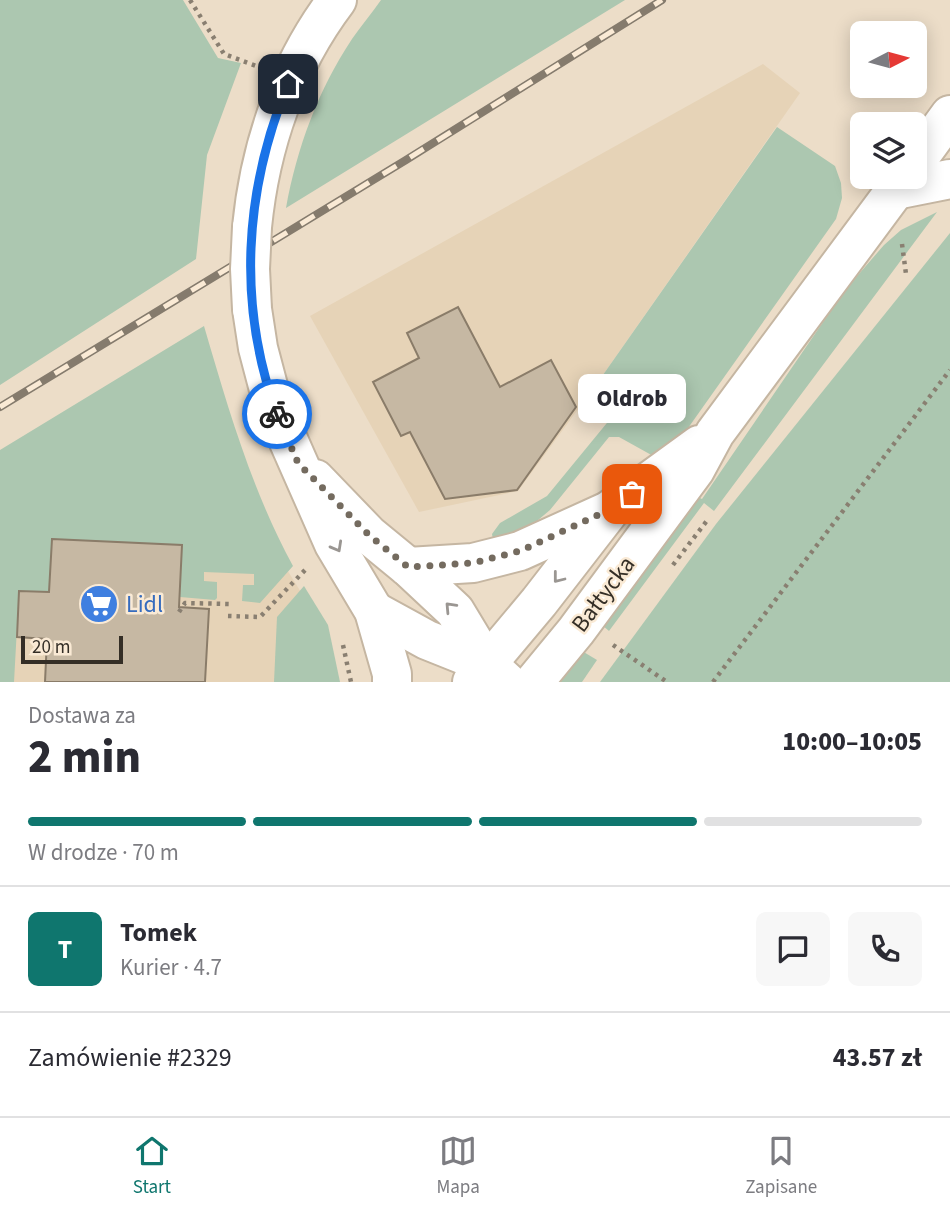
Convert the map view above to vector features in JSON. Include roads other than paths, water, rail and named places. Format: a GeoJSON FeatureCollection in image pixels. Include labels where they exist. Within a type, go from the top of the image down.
{"type":"FeatureCollection","features":[{"type":"Feature","properties":{"kind":"street"},"geometry":{"type":"LineString","coordinates":[[337,0],[309,42],[279,105],[261,167],[252,227],[252,309],[258,348],[282,426],[334,544],[374,611],[392,682]]}},
{"type":"Feature","properties":{"kind":"street","name":"Bałtycka"},"geometry":{"type":"LineString","coordinates":[[927,147],[950,115]]}},
{"type":"Feature","properties":{"kind":"street"},"geometry":{"type":"LineString","coordinates":[[927,178],[950,179]]}},
{"type":"Feature","properties":{"kind":"street","name":"Bałtycka"},"geometry":{"type":"LineString","coordinates":[[534,682],[576,631],[687,481],[715,433],[896,189]]}},
{"type":"Feature","properties":{"kind":"street","name":"Bałtycka"},"geometry":{"type":"LineString","coordinates":[[408,567],[473,563],[520,551],[611,509],[715,433]]}},
{"type":"Feature","properties":{"kind":"street"},"geometry":{"type":"LineString","coordinates":[[298,463],[369,535],[455,611],[489,676]]}},
{"type":"Feature","properties":{"kind":"street","name":"Bałtycka"},"geometry":{"type":"LineString","coordinates":[[489,676],[539,602],[611,509]]}},
{"type":"Feature","properties":{"kind":"street"},"geometry":{"type":"LineString","coordinates":[[374,611],[489,676]]}},
{"type":"Feature","properties":{"kind":"railway"},"geometry":{"type":"LineString","coordinates":[[0,407],[406,160],[662,0]]}},
{"type":"Feature","properties":{"kind":"place","name":"Oldrob"},"geometry":{"type":"Point","coordinates":[632,494]}},
{"type":"Feature","properties":{"kind":"place","name":"Lidl"},"geometry":{"type":"Point","coordinates":[99,604]}}]}
